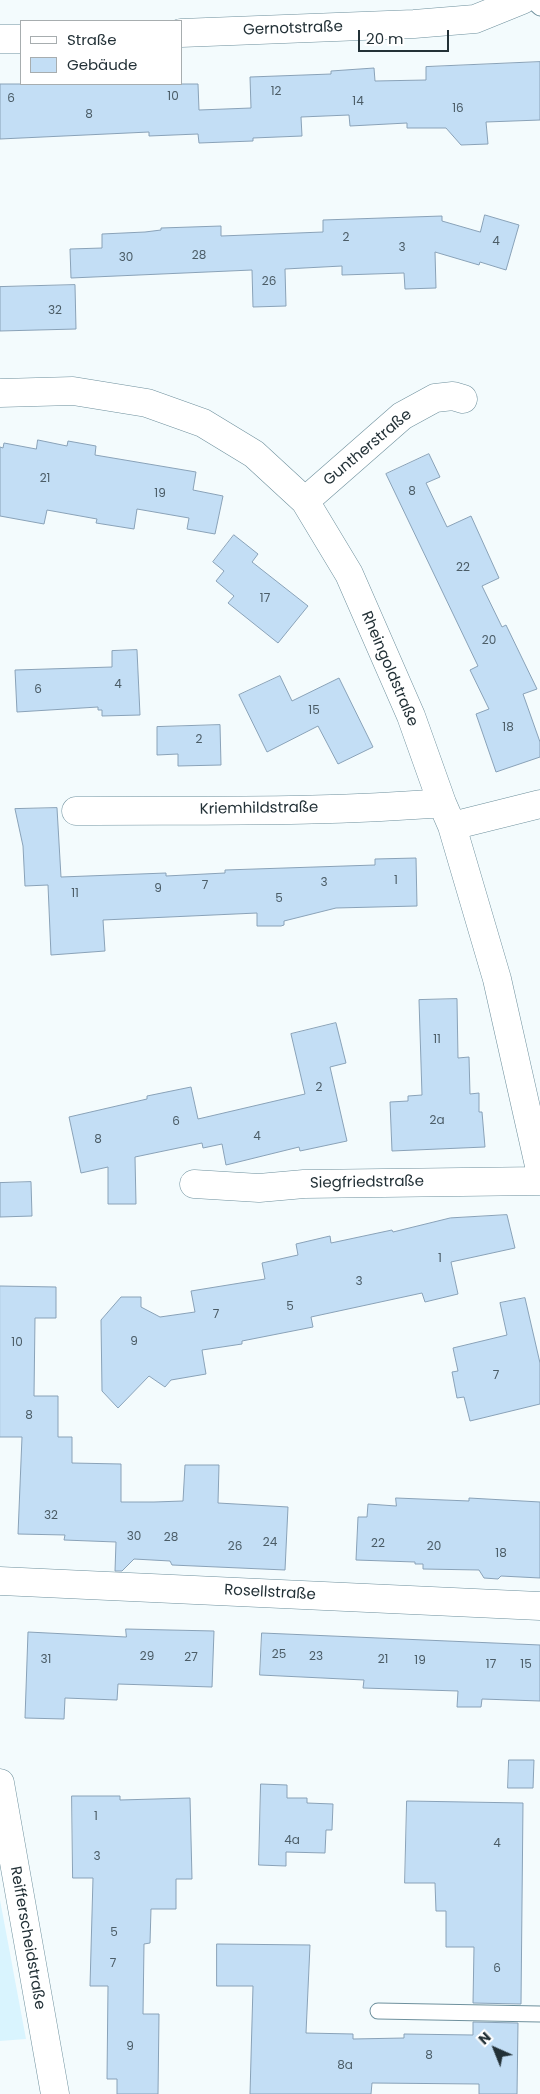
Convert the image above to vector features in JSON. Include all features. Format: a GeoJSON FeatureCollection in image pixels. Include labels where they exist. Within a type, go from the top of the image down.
{"type":"FeatureCollection","features":[{"type":"Feature","properties":{"kind":"street","name":"Gernotstraße"},"geometry":{"type":"LineString","coordinates":[[182,33],[414,24],[475,19],[522,0]]}},
{"type":"Feature","properties":{"kind":"street"},"geometry":{"type":"LineString","coordinates":[[0,40],[20,39]]}},
{"type":"Feature","properties":{"kind":"street","name":"Rheingoldstraße"},"geometry":{"type":"LineString","coordinates":[[0,393],[73,391],[147,403],[203,423],[254,454],[305,501],[349,574],[411,716],[447,815],[497,979],[540,1170]]}},
{"type":"Feature","properties":{"kind":"street","name":"Guntherstraße"},"geometry":{"type":"LineString","coordinates":[[305,501],[402,416],[435,398],[454,396],[463,399]]}},
{"type":"Feature","properties":{"kind":"street","name":"Kriemhildstraße"},"geometry":{"type":"LineString","coordinates":[[76,811],[406,806],[447,815],[540,804]]}},
{"type":"Feature","properties":{"kind":"street","name":"Siegfriedstraße"},"geometry":{"type":"LineString","coordinates":[[194,1184],[259,1188],[304,1184],[540,1181]]}},
{"type":"Feature","properties":{"kind":"street","name":"Rosellstraße"},"geometry":{"type":"LineString","coordinates":[[0,1581],[540,1606]]}},
{"type":"Feature","properties":{"kind":"street","name":"Reifferscheidstraße"},"geometry":{"type":"LineString","coordinates":[[0,1783],[55,2094]]}},
{"type":"Feature","properties":{"kind":"lane"},"geometry":{"type":"LineString","coordinates":[[531,0],[540,8]]}},
{"type":"Feature","properties":{"kind":"lane"},"geometry":{"type":"LineString","coordinates":[[378,2011],[540,2014]]}},
{"type":"Feature","properties":{"kind":"shaded area"},"geometry":{"type":"Polygon","coordinates":[[[0,1900],[26,2039],[0,2041],[0,1900]]]}},
{"type":"Feature","properties":{"kind":"building"},"geometry":{"type":"Polygon","coordinates":[[[540,62],[540,120],[486,122],[488,144],[461,145],[446,128],[407,128],[407,123],[350,126],[349,115],[301,117],[302,136],[253,138],[253,141],[199,143],[198,134],[149,136],[149,132],[0,139],[0,84],[198,84],[199,110],[251,108],[250,77],[331,74],[331,71],[374,68],[375,81],[426,80],[426,67],[540,62]]]}},
{"type":"Feature","properties":{"kind":"building"},"geometry":{"type":"Polygon","coordinates":[[[485,215],[519,225],[506,270],[480,262],[479,265],[435,252],[436,288],[405,289],[404,273],[342,275],[342,266],[285,269],[286,306],[253,307],[252,270],[71,278],[70,249],[102,248],[102,234],[145,232],[161,230],[161,228],[221,226],[221,236],[323,232],[323,220],[442,216],[442,221],[480,232],[485,215]]]}},
{"type":"Feature","properties":{"kind":"building"},"geometry":{"type":"Polygon","coordinates":[[[75,285],[76,329],[0,331],[0,287],[75,285]]]}},
{"type":"Feature","properties":{"kind":"building"},"geometry":{"type":"Polygon","coordinates":[[[38,440],[67,446],[68,441],[96,446],[95,455],[196,472],[193,490],[223,496],[215,534],[187,529],[189,518],[137,509],[134,529],[96,523],[97,519],[47,510],[44,524],[0,516],[0,447],[3,448],[4,443],[36,449],[38,440]]]}},
{"type":"Feature","properties":{"kind":"building"},"geometry":{"type":"Polygon","coordinates":[[[429,454],[440,477],[426,483],[447,527],[471,516],[499,578],[482,586],[502,627],[506,625],[537,689],[523,694],[540,742],[540,757],[496,772],[476,714],[489,709],[470,670],[478,666],[386,474],[429,454]]]}},
{"type":"Feature","properties":{"kind":"building"},"geometry":{"type":"Polygon","coordinates":[[[234,535],[258,554],[252,562],[308,606],[278,643],[228,603],[234,596],[216,581],[224,571],[213,562],[234,535]]]}},
{"type":"Feature","properties":{"kind":"building"},"geometry":{"type":"Polygon","coordinates":[[[137,650],[140,715],[102,716],[102,710],[98,710],[98,707],[17,712],[15,670],[112,667],[112,651],[137,650]]]}},
{"type":"Feature","properties":{"kind":"building"},"geometry":{"type":"Polygon","coordinates":[[[280,676],[292,701],[339,678],[373,747],[338,764],[318,726],[267,752],[239,695],[280,676]]]}},
{"type":"Feature","properties":{"kind":"building"},"geometry":{"type":"Polygon","coordinates":[[[220,725],[221,765],[178,766],[178,754],[157,755],[157,727],[220,725]]]}},
{"type":"Feature","properties":{"kind":"building"},"geometry":{"type":"Polygon","coordinates":[[[57,808],[61,877],[166,873],[166,876],[225,873],[225,870],[375,865],[375,859],[416,858],[417,906],[336,908],[284,921],[284,925],[281,926],[257,926],[257,913],[103,920],[105,951],[51,955],[48,885],[25,886],[23,846],[15,809],[57,808]]]}},
{"type":"Feature","properties":{"kind":"building"},"geometry":{"type":"Polygon","coordinates":[[[457,999],[458,1058],[469,1057],[470,1094],[479,1093],[479,1112],[482,1112],[485,1147],[392,1151],[390,1102],[408,1101],[408,1096],[422,1095],[419,1000],[457,999]]]}},
{"type":"Feature","properties":{"kind":"building"},"geometry":{"type":"Polygon","coordinates":[[[336,1023],[346,1063],[330,1067],[347,1141],[300,1151],[299,1147],[226,1165],[222,1144],[203,1148],[202,1143],[135,1157],[136,1204],[108,1204],[108,1167],[81,1173],[69,1117],[147,1099],[147,1096],[191,1087],[198,1119],[305,1094],[291,1034],[336,1023]]]}},
{"type":"Feature","properties":{"kind":"building"},"geometry":{"type":"Polygon","coordinates":[[[31,1182],[32,1216],[0,1217],[0,1183],[31,1182]]]}},
{"type":"Feature","properties":{"kind":"building"},"geometry":{"type":"Polygon","coordinates":[[[507,1215],[515,1248],[451,1262],[458,1294],[425,1302],[422,1293],[311,1317],[313,1327],[242,1341],[242,1344],[202,1350],[206,1374],[171,1380],[165,1387],[149,1376],[118,1408],[102,1391],[101,1320],[121,1297],[141,1297],[141,1307],[160,1317],[195,1312],[191,1291],[265,1279],[262,1263],[298,1255],[296,1244],[330,1236],[331,1243],[392,1230],[393,1232],[450,1218],[507,1215]]]}},
{"type":"Feature","properties":{"kind":"building"},"geometry":{"type":"Polygon","coordinates":[[[0,1286],[56,1287],[56,1318],[35,1318],[34,1396],[58,1396],[58,1437],[72,1437],[72,1463],[121,1464],[121,1502],[183,1501],[185,1465],[219,1465],[218,1503],[288,1507],[285,1570],[172,1565],[170,1561],[134,1559],[122,1571],[115,1571],[116,1542],[64,1540],[65,1535],[18,1534],[22,1437],[0,1437],[0,1286]]]}},
{"type":"Feature","properties":{"kind":"building"},"geometry":{"type":"Polygon","coordinates":[[[525,1298],[540,1363],[540,1404],[470,1421],[464,1397],[457,1398],[452,1372],[458,1371],[453,1348],[507,1335],[500,1303],[525,1298]]]}},
{"type":"Feature","properties":{"kind":"building"},"geometry":{"type":"Polygon","coordinates":[[[396,1498],[469,1501],[469,1498],[540,1502],[540,1578],[501,1576],[498,1579],[484,1578],[479,1570],[423,1569],[423,1564],[415,1564],[415,1562],[356,1560],[358,1517],[367,1517],[368,1504],[396,1506],[396,1498]]]}},
{"type":"Feature","properties":{"kind":"building"},"geometry":{"type":"Polygon","coordinates":[[[126,1629],[214,1631],[212,1687],[118,1684],[117,1700],[65,1698],[64,1719],[25,1718],[28,1632],[126,1637],[126,1629]]]}},
{"type":"Feature","properties":{"kind":"building"},"geometry":{"type":"Polygon","coordinates":[[[262,1633],[540,1645],[540,1701],[482,1699],[481,1707],[457,1707],[458,1691],[363,1688],[364,1680],[260,1675],[262,1633]]]}},
{"type":"Feature","properties":{"kind":"building"},"geometry":{"type":"Polygon","coordinates":[[[509,1760],[534,1760],[533,1788],[508,1788],[509,1760]]]}},
{"type":"Feature","properties":{"kind":"building"},"geometry":{"type":"Polygon","coordinates":[[[261,1784],[287,1785],[287,1798],[307,1798],[307,1803],[333,1804],[332,1830],[326,1830],[325,1853],[286,1852],[286,1866],[259,1865],[261,1784]]]}},
{"type":"Feature","properties":{"kind":"building"},"geometry":{"type":"Polygon","coordinates":[[[72,1796],[120,1796],[120,1800],[190,1798],[192,1879],[176,1879],[176,1909],[151,1909],[150,1943],[144,1944],[143,2014],[159,2014],[158,2094],[117,2094],[117,2079],[107,2079],[108,1986],[90,1986],[93,1878],[73,1878],[72,1796]]]}},
{"type":"Feature","properties":{"kind":"building"},"geometry":{"type":"Polygon","coordinates":[[[407,1801],[523,1803],[521,2004],[473,2003],[474,1947],[446,1947],[446,1911],[436,1911],[435,1883],[405,1883],[407,1801]]]}},
{"type":"Feature","properties":{"kind":"building"},"geometry":{"type":"Polygon","coordinates":[[[217,1944],[310,1945],[306,2033],[353,2034],[353,2039],[404,2038],[404,2034],[473,2035],[473,2022],[518,2023],[517,2094],[479,2094],[479,2084],[372,2083],[371,2094],[250,2094],[253,1986],[217,1986],[217,1944]]]}}]}
